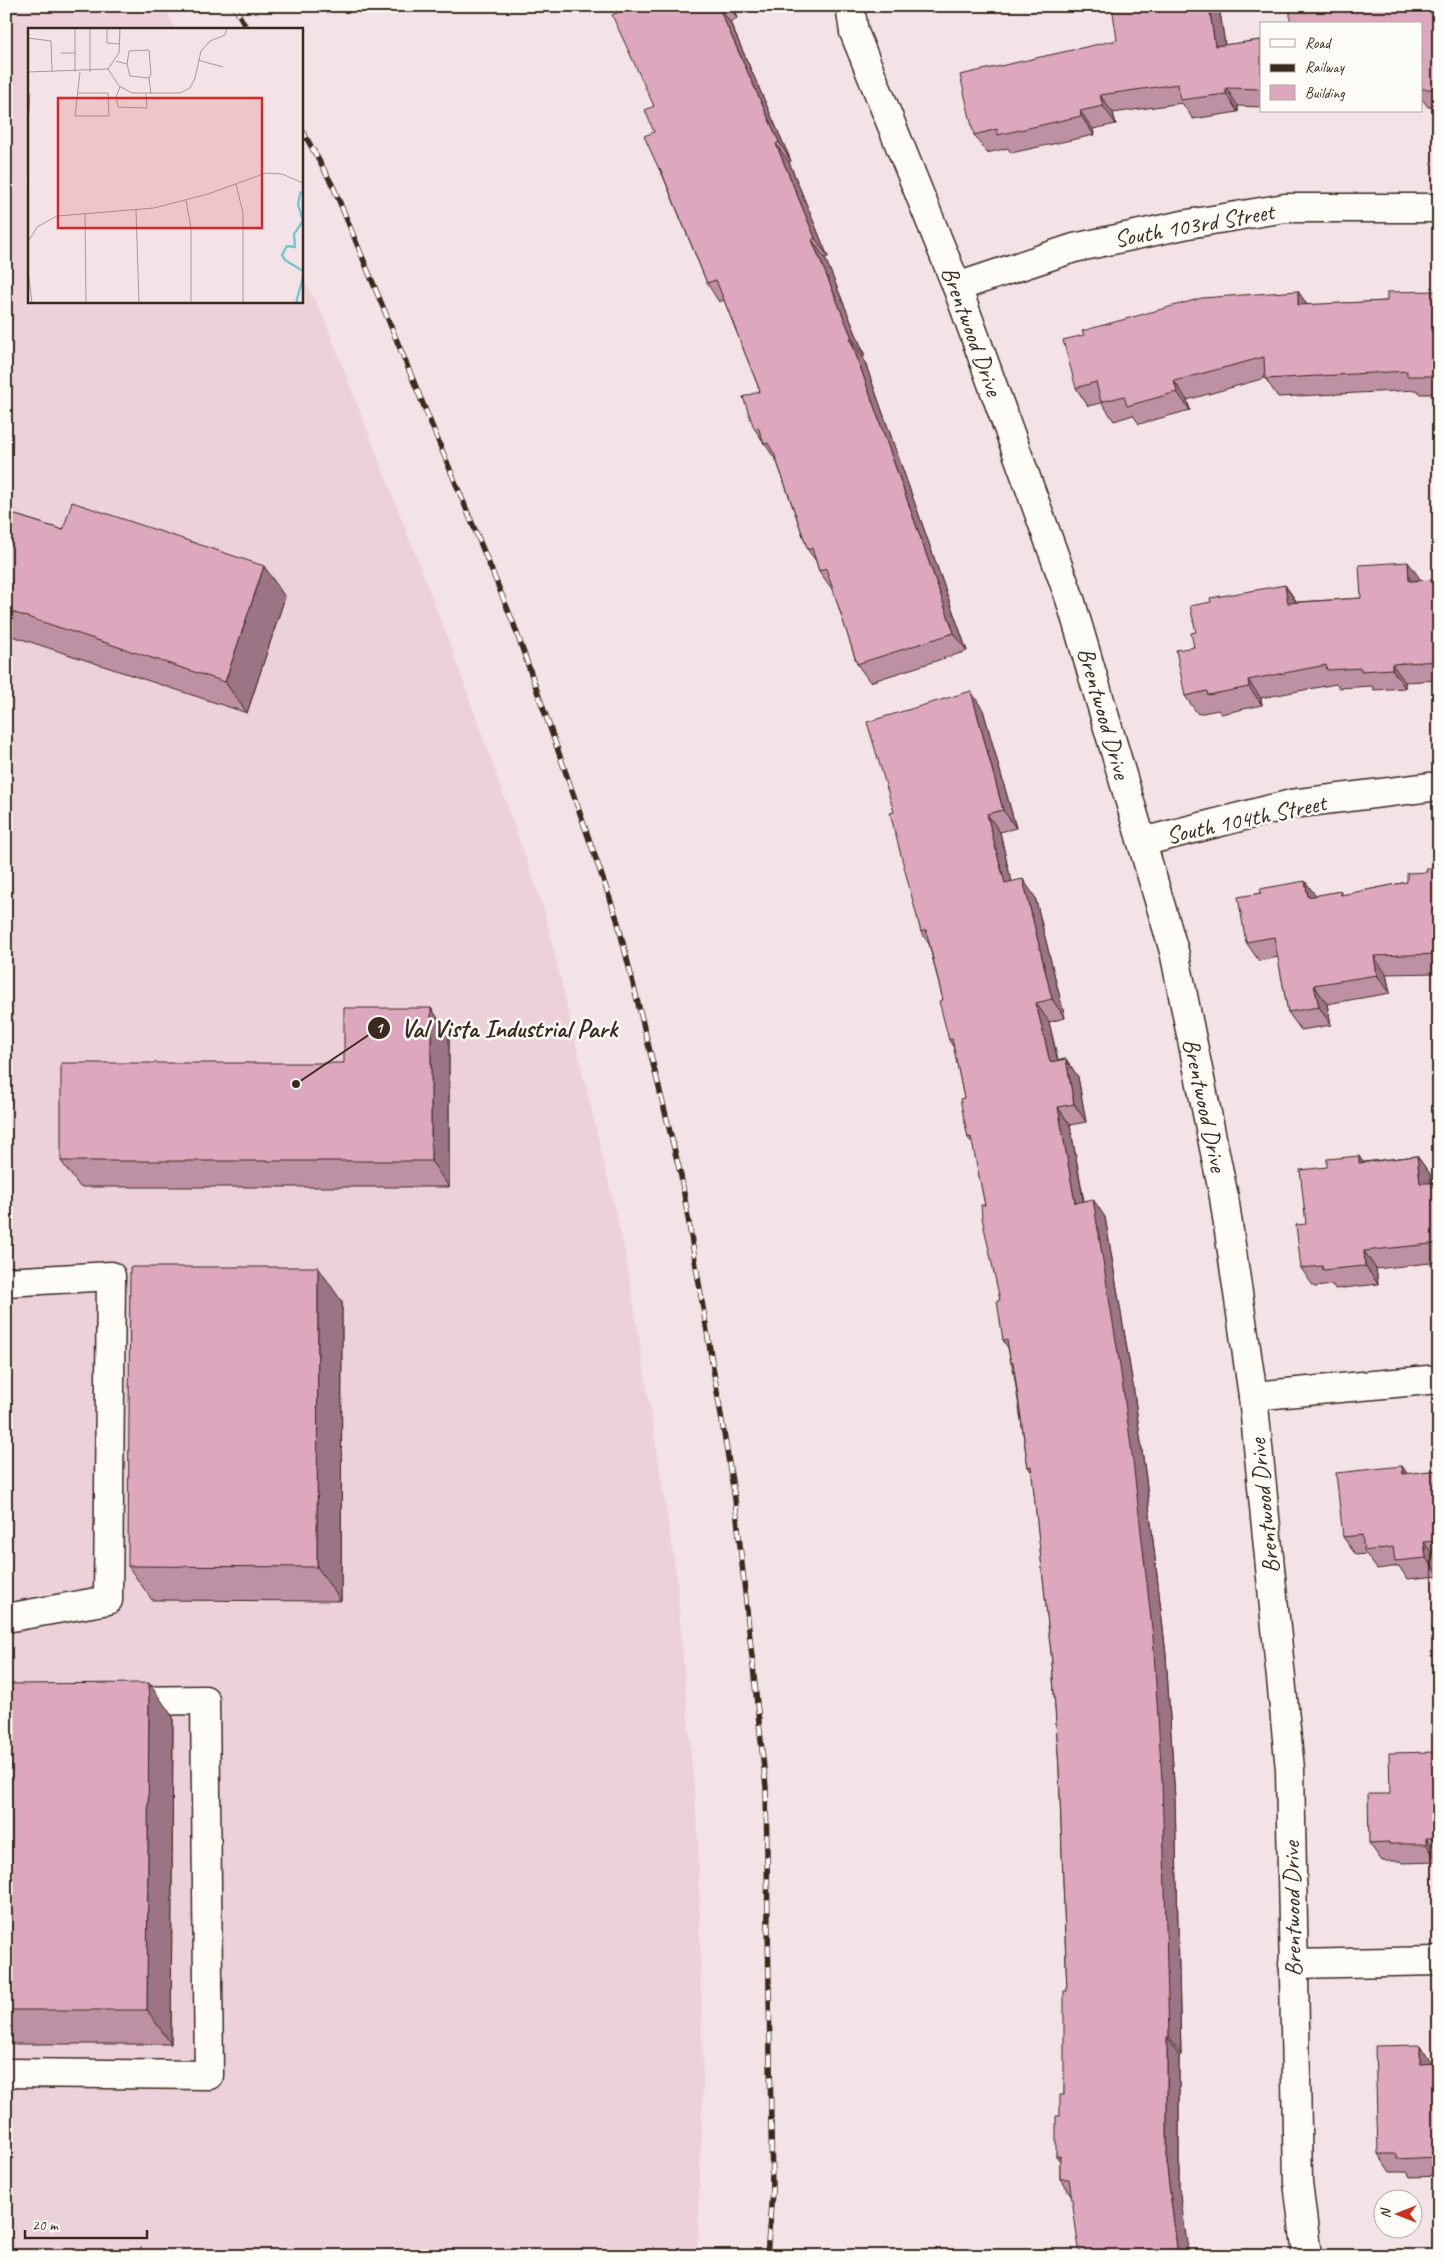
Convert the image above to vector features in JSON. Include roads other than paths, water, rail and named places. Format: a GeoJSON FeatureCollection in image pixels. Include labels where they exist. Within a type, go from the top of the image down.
{"type":"FeatureCollection","features":[{"type":"Feature","properties":{"kind":"street","name":"Brentwood Drive"},"geometry":{"type":"LineString","coordinates":[[850,6],[854,32],[957,287],[1070,599],[1174,952],[1222,1188],[1253,1396],[1290,1770],[1298,2182],[1307,2256]]}},
{"type":"Feature","properties":{"kind":"street","name":"South 103rd Street"},"geometry":{"type":"LineString","coordinates":[[957,287],[1074,248],[1188,224],[1285,208],[1439,208]]}},
{"type":"Feature","properties":{"kind":"street","name":"South 104th Street"},"geometry":{"type":"LineString","coordinates":[[1142,842],[1291,804],[1439,786]]}},
{"type":"Feature","properties":{"kind":"street"},"geometry":{"type":"LineString","coordinates":[[6,1282],[111,1276],[108,1600],[6,1618]]}},
{"type":"Feature","properties":{"kind":"street"},"geometry":{"type":"LineString","coordinates":[[1253,1396],[1439,1379]]}},
{"type":"Feature","properties":{"kind":"street"},"geometry":{"type":"LineString","coordinates":[[6,2073],[209,2075],[205,1700],[96,1702]]}},
{"type":"Feature","properties":{"kind":"street"},"geometry":{"type":"LineString","coordinates":[[1293,1964],[1439,1961]]}},
{"type":"Feature","properties":{"kind":"railway"},"geometry":{"type":"LineString","coordinates":[[234,6],[246,28]]}},
{"type":"Feature","properties":{"kind":"railway"},"geometry":{"type":"LineString","coordinates":[[302,130],[333,186],[513,622],[617,919],[681,1176],[735,1499],[766,1787],[772,2192],[767,2256]]}},
{"type":"Feature","properties":{"kind":"place","name":"Val Vista Industrial Park"},"geometry":{"type":"Point","coordinates":[296,1084]}}]}
